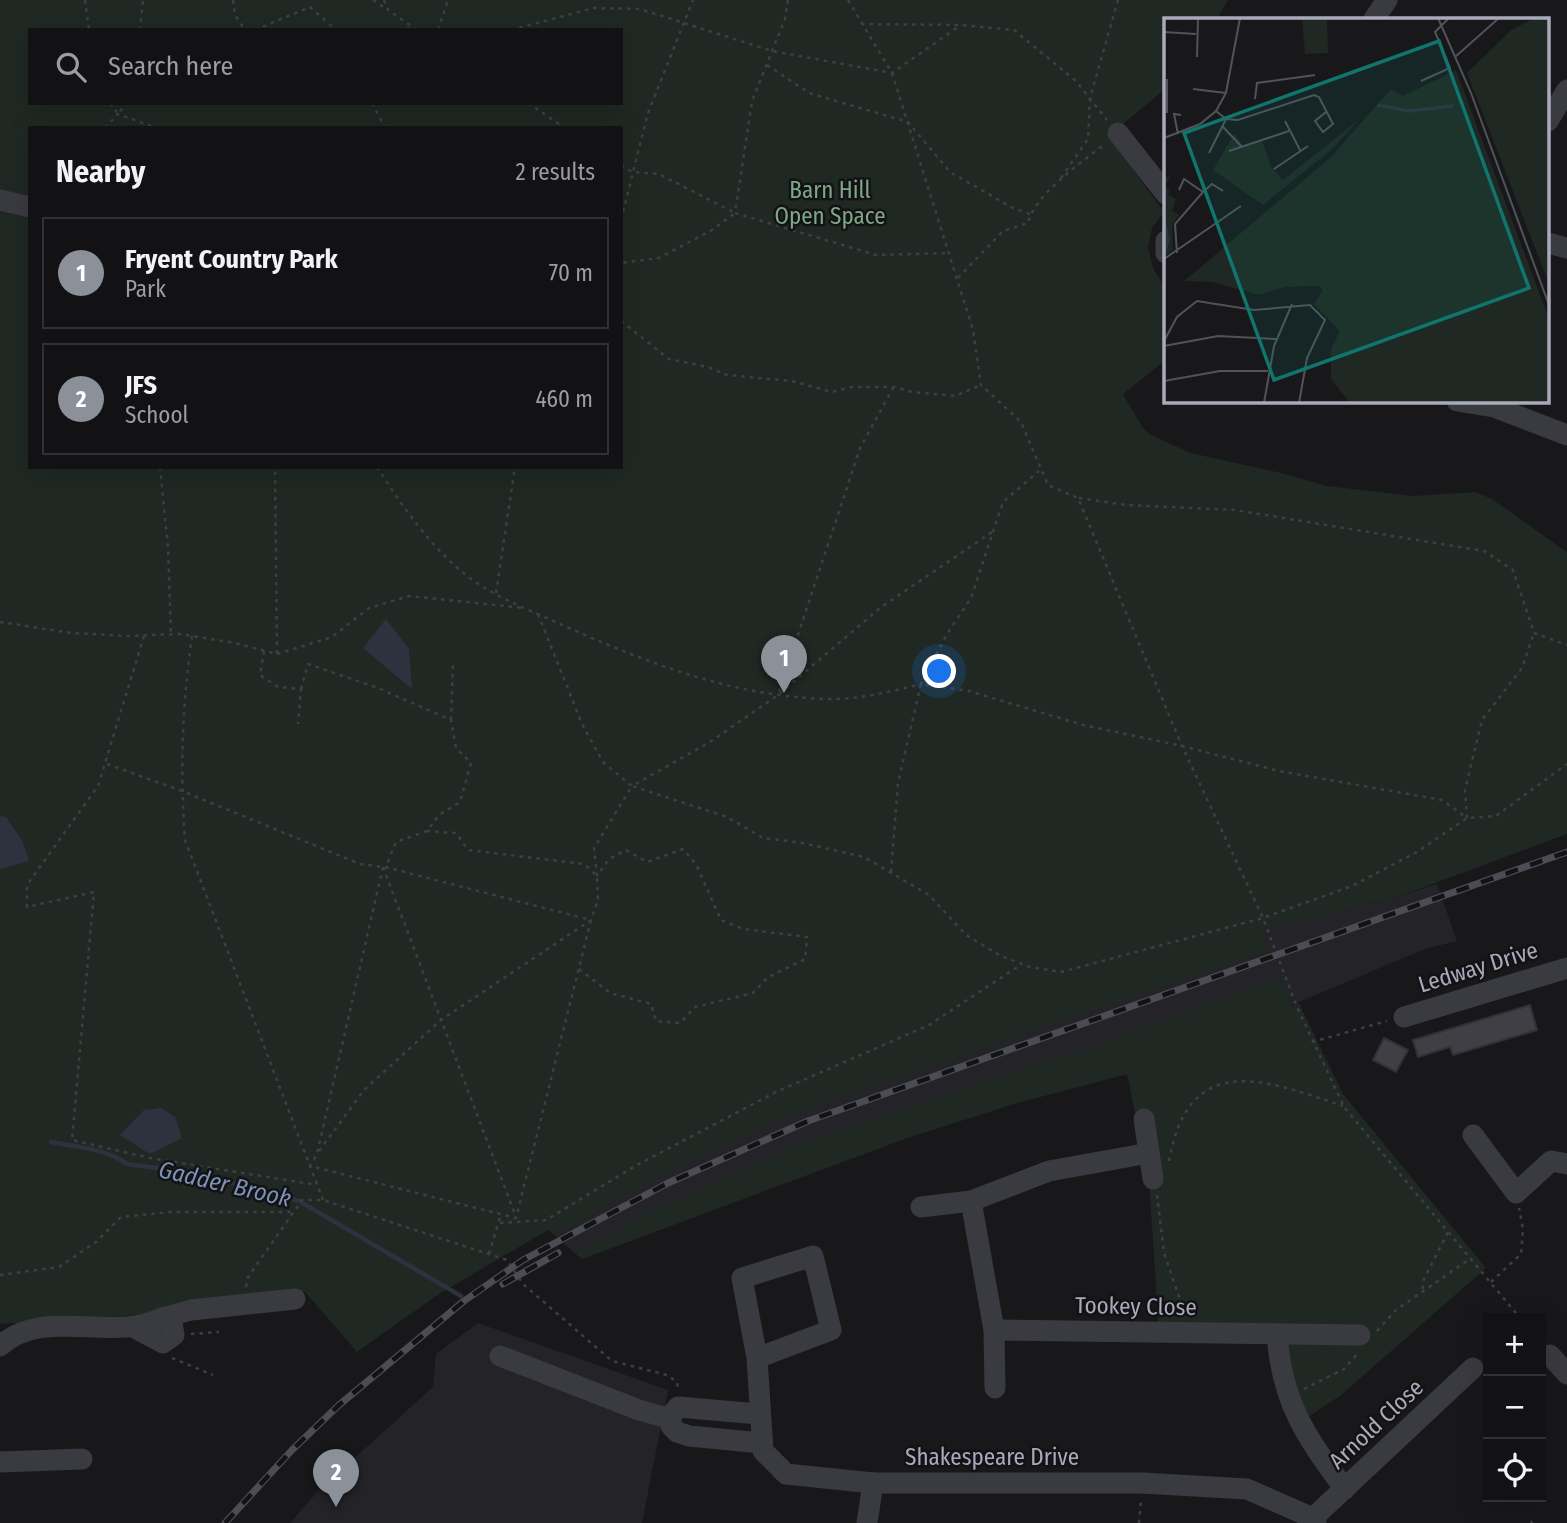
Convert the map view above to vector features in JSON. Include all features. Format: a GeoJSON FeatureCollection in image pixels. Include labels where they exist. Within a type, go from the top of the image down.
{"type":"FeatureCollection","features":[{"type":"Feature","properties":{"kind":"street"},"geometry":{"type":"LineString","coordinates":[[1375,18],[1387,0]]}},
{"type":"Feature","properties":{"kind":"street"},"geometry":{"type":"LineString","coordinates":[[1550,118],[1567,90]]}},
{"type":"Feature","properties":{"kind":"street"},"geometry":{"type":"LineString","coordinates":[[1118,133],[1164,191]]}},
{"type":"Feature","properties":{"kind":"street"},"geometry":{"type":"LineString","coordinates":[[0,200],[28,207]]}},
{"type":"Feature","properties":{"kind":"street"},"geometry":{"type":"LineString","coordinates":[[1550,244],[1567,248]]}},
{"type":"Feature","properties":{"kind":"street"},"geometry":{"type":"LineString","coordinates":[[1463,402],[1494,407],[1567,435]]}},
{"type":"Feature","properties":{"kind":"street","name":"Ledway Drive"},"geometry":{"type":"LineString","coordinates":[[1404,1017],[1567,968]]}},
{"type":"Feature","properties":{"kind":"street"},"geometry":{"type":"LineString","coordinates":[[1144,1119],[1153,1179]]}},
{"type":"Feature","properties":{"kind":"street"},"geometry":{"type":"LineString","coordinates":[[1473,1135],[1516,1193],[1551,1161],[1567,1164]]}},
{"type":"Feature","properties":{"kind":"street"},"geometry":{"type":"LineString","coordinates":[[920,1207],[971,1201],[1049,1171],[1149,1153]]}},
{"type":"Feature","properties":{"kind":"street"},"geometry":{"type":"LineString","coordinates":[[971,1201],[994,1330],[995,1388]]}},
{"type":"Feature","properties":{"kind":"street","name":"Shakespeare Drive"},"geometry":{"type":"LineString","coordinates":[[757,1358],[831,1330],[813,1256],[742,1278],[757,1358],[763,1451],[786,1475],[873,1483],[1142,1483],[1247,1489],[1315,1520]]}},
{"type":"Feature","properties":{"kind":"street"},"geometry":{"type":"LineString","coordinates":[[0,1346],[13,1334],[37,1328],[133,1327],[166,1332],[191,1310],[295,1299]]}},
{"type":"Feature","properties":{"kind":"street","name":"Tookey Close"},"geometry":{"type":"LineString","coordinates":[[994,1330],[1366,1339]]}},
{"type":"Feature","properties":{"kind":"street"},"geometry":{"type":"LineString","coordinates":[[1277,1335],[1288,1399],[1313,1446],[1345,1489]]}},
{"type":"Feature","properties":{"kind":"street"},"geometry":{"type":"LineString","coordinates":[[1550,1355],[1567,1374]]}},
{"type":"Feature","properties":{"kind":"street"},"geometry":{"type":"LineString","coordinates":[[500,1356],[639,1410],[759,1414]]}},
{"type":"Feature","properties":{"kind":"street","name":"Arnold Close"},"geometry":{"type":"LineString","coordinates":[[1315,1520],[1473,1368]]}},
{"type":"Feature","properties":{"kind":"street"},"geometry":{"type":"LineString","coordinates":[[676,1413],[671,1426],[677,1432],[689,1436],[762,1443]]}},
{"type":"Feature","properties":{"kind":"street"},"geometry":{"type":"LineString","coordinates":[[0,1462],[82,1459]]}},
{"type":"Feature","properties":{"kind":"street"},"geometry":{"type":"LineString","coordinates":[[867,1523],[873,1483]]}},
{"type":"Feature","properties":{"kind":"path"},"geometry":{"type":"LineString","coordinates":[[85,0],[89,28]]}},
{"type":"Feature","properties":{"kind":"path"},"geometry":{"type":"LineString","coordinates":[[140,28],[143,0]]}},
{"type":"Feature","properties":{"kind":"path"},"geometry":{"type":"LineString","coordinates":[[233,0],[235,15],[245,28]]}},
{"type":"Feature","properties":{"kind":"path"},"geometry":{"type":"LineString","coordinates":[[373,0],[415,28]]}},
{"type":"Feature","properties":{"kind":"path"},"geometry":{"type":"LineString","coordinates":[[384,0],[388,10]]}},
{"type":"Feature","properties":{"kind":"path"},"geometry":{"type":"LineString","coordinates":[[439,28],[448,0]]}},
{"type":"Feature","properties":{"kind":"path"},"geometry":{"type":"LineString","coordinates":[[623,211],[648,113],[693,0]]}},
{"type":"Feature","properties":{"kind":"path"},"geometry":{"type":"LineString","coordinates":[[623,264],[659,258],[712,230],[735,213],[752,101],[785,19],[788,0]]}},
{"type":"Feature","properties":{"kind":"path"},"geometry":{"type":"LineString","coordinates":[[848,0],[892,73],[973,330],[981,385],[1021,422],[1039,471],[1048,485],[1079,498],[1127,505],[1235,509],[1484,551],[1513,570],[1534,633],[1522,668],[1482,720],[1465,790],[1467,818]]}},
{"type":"Feature","properties":{"kind":"path"},"geometry":{"type":"LineString","coordinates":[[958,278],[1003,231],[1028,223],[1030,214],[1059,181],[1088,139],[1090,98],[1118,0]]}},
{"type":"Feature","properties":{"kind":"path"},"geometry":{"type":"LineString","coordinates":[[260,28],[310,7],[334,28]]}},
{"type":"Feature","properties":{"kind":"path"},"geometry":{"type":"LineString","coordinates":[[519,28],[594,8],[640,9],[772,51],[892,73],[961,25]]}},
{"type":"Feature","properties":{"kind":"path"},"geometry":{"type":"LineString","coordinates":[[861,24],[961,25],[1014,30],[1076,81],[1118,133],[1059,181]]}},
{"type":"Feature","properties":{"kind":"path"},"geometry":{"type":"LineString","coordinates":[[767,65],[809,93],[908,122],[950,172],[1013,208],[1030,214]]}},
{"type":"Feature","properties":{"kind":"path"},"geometry":{"type":"LineString","coordinates":[[111,105],[118,114],[151,126]]}},
{"type":"Feature","properties":{"kind":"path"},"geometry":{"type":"LineString","coordinates":[[107,126],[125,105]]}},
{"type":"Feature","properties":{"kind":"path"},"geometry":{"type":"LineString","coordinates":[[373,105],[384,126]]}},
{"type":"Feature","properties":{"kind":"path"},"geometry":{"type":"LineString","coordinates":[[531,105],[562,126]]}},
{"type":"Feature","properties":{"kind":"path"},"geometry":{"type":"LineString","coordinates":[[623,166],[632,172],[659,174],[735,213],[876,255],[948,253]]}},
{"type":"Feature","properties":{"kind":"path"},"geometry":{"type":"LineString","coordinates":[[623,323],[669,359],[708,367],[727,375],[792,381],[832,392],[852,387],[894,387],[912,392],[955,396],[981,385]]}},
{"type":"Feature","properties":{"kind":"path"},"geometry":{"type":"LineString","coordinates":[[778,695],[860,448],[894,387]]}},
{"type":"Feature","properties":{"kind":"path"},"geometry":{"type":"LineString","coordinates":[[160,469],[168,548],[171,635]]}},
{"type":"Feature","properties":{"kind":"path"},"geometry":{"type":"LineString","coordinates":[[275,469],[276,654]]}},
{"type":"Feature","properties":{"kind":"path"},"geometry":{"type":"LineString","coordinates":[[378,469],[438,550],[462,572],[538,614],[640,660],[778,695],[834,699],[878,695],[921,684],[969,691],[1083,725],[1182,746],[1279,771],[1442,800],[1467,818]]}},
{"type":"Feature","properties":{"kind":"path"},"geometry":{"type":"LineString","coordinates":[[496,593],[515,469]]}},
{"type":"Feature","properties":{"kind":"path"},"geometry":{"type":"LineString","coordinates":[[891,873],[898,783],[921,684],[947,634],[971,598],[1003,502],[1039,471]]}},
{"type":"Feature","properties":{"kind":"path"},"geometry":{"type":"LineString","coordinates":[[1079,498],[1182,746],[1263,918],[1312,1042],[1344,1107],[1516,1313]]}},
{"type":"Feature","properties":{"kind":"path"},"geometry":{"type":"LineString","coordinates":[[516,1218],[590,920],[598,900],[594,848],[632,786],[710,742],[778,695],[880,608],[992,532]]}},
{"type":"Feature","properties":{"kind":"path"},"geometry":{"type":"LineString","coordinates":[[0,622],[72,633],[192,636],[276,654],[332,637],[369,608],[409,596],[509,609],[526,608]]}},
{"type":"Feature","properties":{"kind":"path"},"geometry":{"type":"LineString","coordinates":[[538,614],[582,724],[603,762],[632,786],[727,817],[763,838],[803,843],[864,857],[929,895],[966,936],[1001,956],[1022,964],[1061,972],[1263,918],[1352,886],[1417,852],[1467,818],[1496,816],[1567,764]]}},
{"type":"Feature","properties":{"kind":"path"},"geometry":{"type":"LineString","coordinates":[[1534,633],[1567,645]]}},
{"type":"Feature","properties":{"kind":"path"},"geometry":{"type":"LineString","coordinates":[[144,636],[107,764],[98,786],[27,886],[27,907],[94,892],[72,1140],[150,1158],[317,1185]]}},
{"type":"Feature","properties":{"kind":"path"},"geometry":{"type":"LineString","coordinates":[[192,636],[183,698],[182,791],[185,841],[323,1200]]}},
{"type":"Feature","properties":{"kind":"path"},"geometry":{"type":"LineString","coordinates":[[264,650],[260,675],[278,688],[301,689]]}},
{"type":"Feature","properties":{"kind":"path"},"geometry":{"type":"LineString","coordinates":[[298,724],[301,689],[308,664],[377,688],[451,720]]}},
{"type":"Feature","properties":{"kind":"path"},"geometry":{"type":"LineString","coordinates":[[427,831],[439,815],[460,802],[467,786],[471,764],[456,748],[451,720],[453,664]]}},
{"type":"Feature","properties":{"kind":"path"},"geometry":{"type":"LineString","coordinates":[[107,764],[182,791],[360,864],[384,867],[590,920]]}},
{"type":"Feature","properties":{"kind":"path"},"geometry":{"type":"LineString","coordinates":[[317,1154],[384,867],[396,842],[427,831],[456,834],[468,850],[584,864],[597,876]]}},
{"type":"Feature","properties":{"kind":"path"},"geometry":{"type":"LineString","coordinates":[[578,969],[610,993],[651,1004],[656,1021],[680,1023],[695,1007],[753,993],[767,978],[805,959],[807,937],[743,929],[721,920],[696,864],[683,849],[647,862],[626,850],[609,859],[597,876]]}},
{"type":"Feature","properties":{"kind":"path"},"geometry":{"type":"LineString","coordinates":[[384,867],[516,1218]]}},
{"type":"Feature","properties":{"kind":"path"},"geometry":{"type":"LineString","coordinates":[[310,1166],[364,1090],[441,1020],[590,920]]}},
{"type":"Feature","properties":{"kind":"path"},"geometry":{"type":"LineString","coordinates":[[500,1223],[546,1220],[638,1164],[776,1092],[929,1025],[1022,964]]}},
{"type":"Feature","properties":{"kind":"path"},"geometry":{"type":"LineString","coordinates":[[1312,1042],[1404,1017]]}},
{"type":"Feature","properties":{"kind":"path"},"geometry":{"type":"LineString","coordinates":[[1191,1334],[1164,1253],[1162,1220],[1153,1179],[1166,1176],[1181,1115],[1196,1098],[1221,1084],[1252,1081],[1281,1085],[1344,1107]]}},
{"type":"Feature","properties":{"kind":"path"},"geometry":{"type":"LineString","coordinates":[[310,1166],[516,1218]]}},
{"type":"Feature","properties":{"kind":"path"},"geometry":{"type":"LineString","coordinates":[[1491,1282],[1521,1254],[1524,1228],[1516,1193]]}},
{"type":"Feature","properties":{"kind":"path"},"geometry":{"type":"LineString","coordinates":[[244,1304],[247,1277],[302,1200],[323,1200],[508,1260],[523,1284],[612,1361],[667,1375],[677,1382],[676,1413]]}},
{"type":"Feature","properties":{"kind":"path"},"geometry":{"type":"LineString","coordinates":[[0,1275],[59,1267],[96,1242],[121,1217],[170,1212],[295,1212]]}},
{"type":"Feature","properties":{"kind":"path"},"geometry":{"type":"LineString","coordinates":[[489,1254],[501,1214]]}},
{"type":"Feature","properties":{"kind":"path"},"geometry":{"type":"LineString","coordinates":[[1423,1289],[1422,1283],[1448,1231]]}},
{"type":"Feature","properties":{"kind":"path"},"geometry":{"type":"LineString","coordinates":[[1288,1399],[1344,1369],[1366,1339],[1396,1310],[1471,1258]]}},
{"type":"Feature","properties":{"kind":"path"},"geometry":{"type":"LineString","coordinates":[[213,1375],[164,1355],[166,1332],[219,1332]]}},
{"type":"Feature","properties":{"kind":"path"},"geometry":{"type":"LineString","coordinates":[[1139,1523],[1142,1483]]}},
{"type":"Feature","properties":{"kind":"shaded area"},"geometry":{"type":"Polygon","coordinates":[[[1437,884],[1457,941],[1425,949],[1128,1074],[1017,1103],[907,1138],[582,1259],[548,1230],[665,1156],[1235,936],[1400,896],[1437,884]]]}},
{"type":"Feature","properties":{"kind":"shaded area"},"geometry":{"type":"Polygon","coordinates":[[[478,1323],[668,1390],[642,1523],[290,1523],[318,1491],[433,1387],[436,1354],[478,1323]]]}},
{"type":"Feature","properties":{"kind":"green space","name":"Barn Hill Open Space"},"geometry":{"type":"Polygon","coordinates":[[[0,0],[1228,0],[1218,18],[1164,18],[1164,90],[1109,136],[1164,212],[1152,228],[1148,248],[1153,268],[1164,286],[1164,362],[1123,394],[1143,428],[1151,435],[1191,453],[1327,486],[1413,496],[1475,492],[1492,499],[1567,552],[1567,834],[1400,896],[1263,930],[1268,952],[819,1104],[712,1150],[630,1191],[556,1236],[548,1230],[439,1294],[357,1352],[305,1292],[247,1296],[166,1313],[0,1324],[0,0]]]}},
{"type":"Feature","properties":{"kind":"green space"},"geometry":{"type":"Polygon","coordinates":[[[1281,978],[1291,1006],[1299,1003],[1343,1094],[1486,1268],[1340,1396],[1300,1422],[1277,1335],[1159,1333],[1149,1180],[1127,1074],[1017,1103],[907,1138],[582,1259],[576,1253],[656,1208],[805,1142],[1071,1052],[1073,1055],[1102,1046],[1101,1042],[1281,978]]]}},
{"type":"Feature","properties":{"kind":"water"},"geometry":{"type":"Polygon","coordinates":[[[386,619],[409,649],[412,689],[363,648],[386,619]]]}},
{"type":"Feature","properties":{"kind":"water"},"geometry":{"type":"Polygon","coordinates":[[[0,816],[6,817],[22,840],[29,861],[0,869],[0,816]]]}},
{"type":"Feature","properties":{"kind":"water"},"geometry":{"type":"Polygon","coordinates":[[[161,1108],[175,1117],[182,1138],[150,1154],[120,1135],[144,1110],[161,1108]]]}},
{"type":"Feature","properties":{"kind":"building"},"geometry":{"type":"Polygon","coordinates":[[[1530,1005],[1537,1030],[1453,1055],[1450,1047],[1418,1057],[1413,1040],[1530,1005]]]}},
{"type":"Feature","properties":{"kind":"building"},"geometry":{"type":"Polygon","coordinates":[[[1384,1038],[1408,1050],[1396,1072],[1373,1060],[1384,1038]]]}},
{"type":"Feature","properties":{"kind":"waterway","name":"Gadder Brook"},"geometry":{"type":"LineString","coordinates":[[51,1142],[100,1151],[127,1164],[194,1173],[299,1201],[461,1296]]}},
{"type":"Feature","properties":{"kind":"railway"},"geometry":{"type":"LineString","coordinates":[[225,1523],[292,1450],[339,1405],[464,1301],[523,1260],[668,1183],[808,1121],[1567,852]]}},
{"type":"Feature","properties":{"kind":"railway"},"geometry":{"type":"LineString","coordinates":[[503,1284],[558,1253]]}},
{"type":"Feature","properties":{"kind":"place","name":"Fryent Country Park"},"geometry":{"type":"Point","coordinates":[784,693]}},
{"type":"Feature","properties":{"kind":"place","name":"JFS"},"geometry":{"type":"Point","coordinates":[336,1507]}}]}
